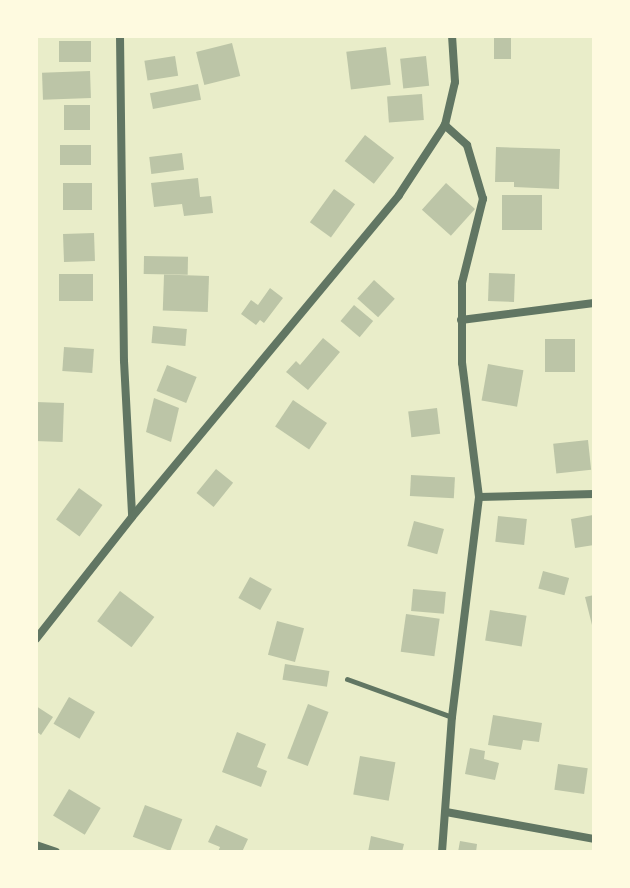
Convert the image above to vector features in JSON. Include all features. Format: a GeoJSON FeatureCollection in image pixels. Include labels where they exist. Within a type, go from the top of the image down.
{"type":"FeatureCollection","features":[{"type":"Feature","properties":{"kind":"street"},"geometry":{"type":"LineString","coordinates":[[120,36],[124,361],[132,517]]}},
{"type":"Feature","properties":{"kind":"street"},"geometry":{"type":"LineString","coordinates":[[36,639],[132,517],[399,195],[445,125],[455,82],[452,36]]}},
{"type":"Feature","properties":{"kind":"street"},"geometry":{"type":"LineString","coordinates":[[442,852],[452,717],[479,497],[462,363],[461,320],[466,255],[483,199],[467,145],[445,125]]}},
{"type":"Feature","properties":{"kind":"street"},"geometry":{"type":"LineString","coordinates":[[461,320],[594,303]]}},
{"type":"Feature","properties":{"kind":"street"},"geometry":{"type":"LineString","coordinates":[[479,497],[594,494]]}},
{"type":"Feature","properties":{"kind":"street"},"geometry":{"type":"LineString","coordinates":[[446,812],[594,839]]}},
{"type":"Feature","properties":{"kind":"street"},"geometry":{"type":"LineString","coordinates":[[36,845],[56,852]]}},
{"type":"Feature","properties":{"kind":"lane"},"geometry":{"type":"LineString","coordinates":[[347,679],[452,717]]}},
{"type":"Feature","properties":{"kind":"building"},"geometry":{"type":"Polygon","coordinates":[[[494,36],[511,36],[511,59],[494,59],[494,36]]]}},
{"type":"Feature","properties":{"kind":"building"},"geometry":{"type":"Polygon","coordinates":[[[59,41],[91,41],[91,62],[59,62],[59,41]]]}},
{"type":"Feature","properties":{"kind":"building"},"geometry":{"type":"Polygon","coordinates":[[[232,43],[240,76],[204,85],[196,52],[232,43]]]}},
{"type":"Feature","properties":{"kind":"building"},"geometry":{"type":"Polygon","coordinates":[[[386,47],[391,85],[351,90],[346,52],[386,47]]]}},
{"type":"Feature","properties":{"kind":"building"},"geometry":{"type":"Polygon","coordinates":[[[175,56],[178,76],[148,81],[144,61],[175,56]]]}},
{"type":"Feature","properties":{"kind":"building"},"geometry":{"type":"Polygon","coordinates":[[[426,56],[429,86],[403,89],[400,59],[426,56]]]}},
{"type":"Feature","properties":{"kind":"building"},"geometry":{"type":"Polygon","coordinates":[[[90,71],[91,98],[43,100],[42,73],[90,71]]]}},
{"type":"Feature","properties":{"kind":"building"},"geometry":{"type":"Polygon","coordinates":[[[198,84],[201,100],[153,109],[150,93],[198,84]]]}},
{"type":"Feature","properties":{"kind":"building"},"geometry":{"type":"Polygon","coordinates":[[[422,94],[424,120],[389,122],[387,96],[422,94]]]}},
{"type":"Feature","properties":{"kind":"building"},"geometry":{"type":"Polygon","coordinates":[[[64,105],[90,105],[90,130],[64,130],[64,105]]]}},
{"type":"Feature","properties":{"kind":"building"},"geometry":{"type":"Polygon","coordinates":[[[365,135],[394,158],[374,184],[345,161],[365,135]]]}},
{"type":"Feature","properties":{"kind":"building"},"geometry":{"type":"Polygon","coordinates":[[[60,145],[91,145],[91,165],[60,165],[60,145]]]}},
{"type":"Feature","properties":{"kind":"building"},"geometry":{"type":"Polygon","coordinates":[[[496,147],[560,149],[559,189],[514,187],[514,182],[495,182],[496,147]]]}},
{"type":"Feature","properties":{"kind":"building"},"geometry":{"type":"Polygon","coordinates":[[[182,153],[184,170],[151,174],[149,157],[182,153]]]}},
{"type":"Feature","properties":{"kind":"building"},"geometry":{"type":"Polygon","coordinates":[[[198,178],[200,197],[211,196],[213,213],[184,216],[182,204],[154,207],[151,183],[198,178]]]}},
{"type":"Feature","properties":{"kind":"building"},"geometry":{"type":"Polygon","coordinates":[[[63,183],[92,183],[92,210],[63,210],[63,183]]]}},
{"type":"Feature","properties":{"kind":"building"},"geometry":{"type":"Polygon","coordinates":[[[446,183],[475,209],[451,236],[422,210],[446,183]]]}},
{"type":"Feature","properties":{"kind":"building"},"geometry":{"type":"Polygon","coordinates":[[[334,189],[355,204],[331,237],[310,222],[334,189]]]}},
{"type":"Feature","properties":{"kind":"building"},"geometry":{"type":"Polygon","coordinates":[[[502,195],[542,195],[542,230],[502,230],[502,195]]]}},
{"type":"Feature","properties":{"kind":"building"},"geometry":{"type":"Polygon","coordinates":[[[94,233],[95,261],[64,262],[63,234],[94,233]]]}},
{"type":"Feature","properties":{"kind":"building"},"geometry":{"type":"Polygon","coordinates":[[[144,256],[188,257],[188,275],[144,274],[144,256]]]}},
{"type":"Feature","properties":{"kind":"building"},"geometry":{"type":"Polygon","coordinates":[[[489,273],[515,274],[514,302],[488,301],[489,273]]]}},
{"type":"Feature","properties":{"kind":"building"},"geometry":{"type":"Polygon","coordinates":[[[59,274],[93,274],[93,301],[59,301],[59,274]]]}},
{"type":"Feature","properties":{"kind":"building"},"geometry":{"type":"Polygon","coordinates":[[[164,274],[209,276],[208,312],[163,310],[164,274]]]}},
{"type":"Feature","properties":{"kind":"building"},"geometry":{"type":"Polygon","coordinates":[[[374,280],[395,299],[378,317],[357,299],[374,280]]]}},
{"type":"Feature","properties":{"kind":"building"},"geometry":{"type":"Polygon","coordinates":[[[270,288],[283,298],[264,323],[260,320],[256,325],[241,314],[251,300],[258,305],[270,288]]]}},
{"type":"Feature","properties":{"kind":"building"},"geometry":{"type":"Polygon","coordinates":[[[354,305],[373,321],[360,337],[341,321],[354,305]]]}},
{"type":"Feature","properties":{"kind":"building"},"geometry":{"type":"Polygon","coordinates":[[[153,326],[187,329],[185,346],[152,343],[153,326]]]}},
{"type":"Feature","properties":{"kind":"building"},"geometry":{"type":"Polygon","coordinates":[[[323,338],[340,352],[308,390],[286,372],[296,361],[300,365],[323,338]]]}},
{"type":"Feature","properties":{"kind":"building"},"geometry":{"type":"Polygon","coordinates":[[[545,339],[575,339],[575,372],[545,372],[545,339]]]}},
{"type":"Feature","properties":{"kind":"building"},"geometry":{"type":"Polygon","coordinates":[[[64,347],[94,349],[92,373],[62,371],[64,347]]]}},
{"type":"Feature","properties":{"kind":"building"},"geometry":{"type":"Polygon","coordinates":[[[488,364],[523,370],[517,407],[482,400],[488,364]]]}},
{"type":"Feature","properties":{"kind":"building"},"geometry":{"type":"Polygon","coordinates":[[[167,365],[197,377],[186,403],[157,391],[167,365]]]}},
{"type":"Feature","properties":{"kind":"building"},"geometry":{"type":"Polygon","coordinates":[[[154,398],[179,408],[171,442],[146,432],[154,398]]]}},
{"type":"Feature","properties":{"kind":"building"},"geometry":{"type":"Polygon","coordinates":[[[293,400],[327,423],[309,449],[275,427],[293,400]]]}},
{"type":"Feature","properties":{"kind":"building"},"geometry":{"type":"Polygon","coordinates":[[[36,402],[64,403],[63,442],[36,441],[36,402]]]}},
{"type":"Feature","properties":{"kind":"building"},"geometry":{"type":"Polygon","coordinates":[[[437,408],[440,434],[411,437],[408,412],[437,408]]]}},
{"type":"Feature","properties":{"kind":"building"},"geometry":{"type":"Polygon","coordinates":[[[588,440],[591,470],[556,473],[553,444],[588,440]]]}},
{"type":"Feature","properties":{"kind":"building"},"geometry":{"type":"Polygon","coordinates":[[[216,469],[233,483],[214,507],[196,493],[216,469]]]}},
{"type":"Feature","properties":{"kind":"building"},"geometry":{"type":"Polygon","coordinates":[[[411,475],[455,477],[454,498],[410,496],[411,475]]]}},
{"type":"Feature","properties":{"kind":"building"},"geometry":{"type":"Polygon","coordinates":[[[79,488],[102,505],[80,537],[56,520],[79,488]]]}},
{"type":"Feature","properties":{"kind":"building"},"geometry":{"type":"Polygon","coordinates":[[[593,515],[594,545],[575,548],[571,519],[593,515]]]}},
{"type":"Feature","properties":{"kind":"building"},"geometry":{"type":"Polygon","coordinates":[[[498,516],[527,519],[524,545],[495,542],[498,516]]]}},
{"type":"Feature","properties":{"kind":"building"},"geometry":{"type":"Polygon","coordinates":[[[414,521],[444,529],[437,554],[407,546],[414,521]]]}},
{"type":"Feature","properties":{"kind":"building"},"geometry":{"type":"Polygon","coordinates":[[[543,571],[569,578],[564,595],[538,588],[543,571]]]}},
{"type":"Feature","properties":{"kind":"building"},"geometry":{"type":"Polygon","coordinates":[[[250,577],[272,589],[260,610],[238,598],[250,577]]]}},
{"type":"Feature","properties":{"kind":"building"},"geometry":{"type":"Polygon","coordinates":[[[413,589],[446,592],[444,614],[411,611],[413,589]]]}},
{"type":"Feature","properties":{"kind":"building"},"geometry":{"type":"Polygon","coordinates":[[[120,591],[154,617],[131,647],[97,621],[120,591]]]}},
{"type":"Feature","properties":{"kind":"building"},"geometry":{"type":"Polygon","coordinates":[[[594,595],[594,629],[593,629],[585,597],[594,595]]]}},
{"type":"Feature","properties":{"kind":"building"},"geometry":{"type":"Polygon","coordinates":[[[490,610],[527,616],[522,646],[485,641],[490,610]]]}},
{"type":"Feature","properties":{"kind":"building"},"geometry":{"type":"Polygon","coordinates":[[[406,614],[440,619],[434,656],[401,652],[406,614]]]}},
{"type":"Feature","properties":{"kind":"building"},"geometry":{"type":"Polygon","coordinates":[[[277,621],[304,628],[295,662],[268,655],[277,621]]]}},
{"type":"Feature","properties":{"kind":"building"},"geometry":{"type":"Polygon","coordinates":[[[285,664],[329,671],[327,687],[282,680],[285,664]]]}},
{"type":"Feature","properties":{"kind":"building"},"geometry":{"type":"Polygon","coordinates":[[[69,697],[95,712],[79,739],[54,724],[69,697]]]}},
{"type":"Feature","properties":{"kind":"building"},"geometry":{"type":"Polygon","coordinates":[[[308,704],[329,712],[308,766],[287,758],[308,704]]]}},
{"type":"Feature","properties":{"kind":"building"},"geometry":{"type":"Polygon","coordinates":[[[36,706],[53,717],[41,735],[36,731],[36,706]]]}},
{"type":"Feature","properties":{"kind":"building"},"geometry":{"type":"Polygon","coordinates":[[[493,715],[542,723],[539,742],[523,740],[521,750],[488,745],[493,715]]]}},
{"type":"Feature","properties":{"kind":"building"},"geometry":{"type":"Polygon","coordinates":[[[237,732],[266,744],[257,767],[267,771],[261,787],[222,772],[237,732]]]}},
{"type":"Feature","properties":{"kind":"building"},"geometry":{"type":"Polygon","coordinates":[[[470,748],[485,751],[484,759],[499,763],[495,780],[465,774],[470,748]]]}},
{"type":"Feature","properties":{"kind":"building"},"geometry":{"type":"Polygon","coordinates":[[[360,756],[395,762],[389,801],[353,794],[360,756]]]}},
{"type":"Feature","properties":{"kind":"building"},"geometry":{"type":"Polygon","coordinates":[[[558,764],[588,768],[584,794],[554,790],[558,764]]]}},
{"type":"Feature","properties":{"kind":"building"},"geometry":{"type":"Polygon","coordinates":[[[69,789],[101,808],[85,835],[53,816],[69,789]]]}},
{"type":"Feature","properties":{"kind":"building"},"geometry":{"type":"Polygon","coordinates":[[[145,805],[182,819],[170,851],[133,837],[145,805]]]}},
{"type":"Feature","properties":{"kind":"building"},"geometry":{"type":"Polygon","coordinates":[[[216,825],[248,839],[242,852],[218,852],[220,847],[208,842],[216,825]]]}},
{"type":"Feature","properties":{"kind":"building"},"geometry":{"type":"Polygon","coordinates":[[[371,836],[404,844],[402,852],[368,852],[371,836]]]}},
{"type":"Feature","properties":{"kind":"building"},"geometry":{"type":"Polygon","coordinates":[[[460,841],[477,844],[476,852],[458,852],[460,841]]]}}]}
